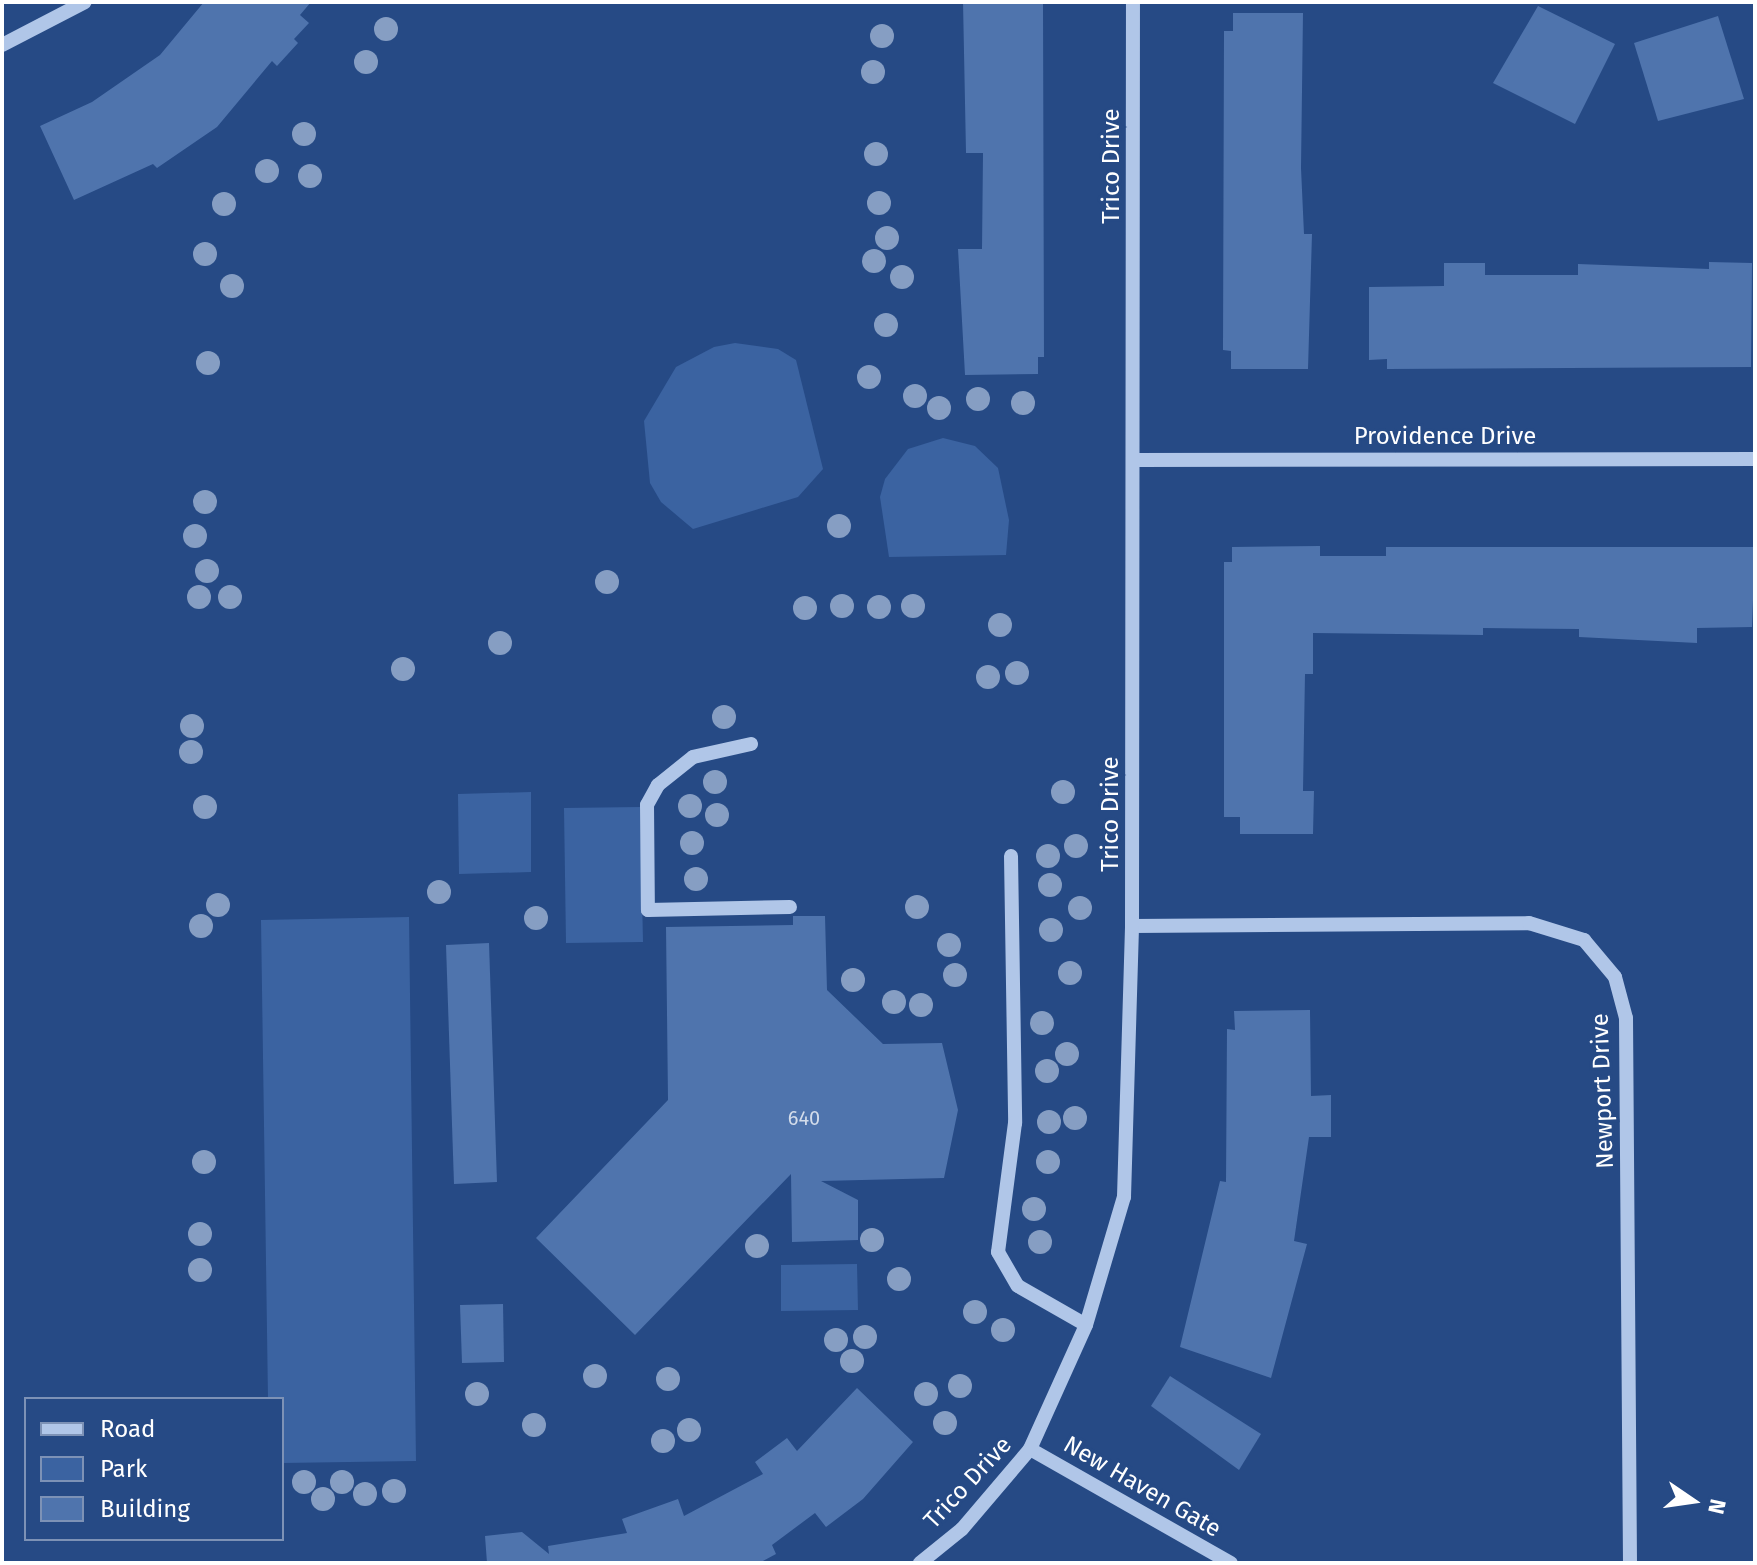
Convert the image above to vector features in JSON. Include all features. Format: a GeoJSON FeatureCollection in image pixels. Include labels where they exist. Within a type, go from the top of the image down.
{"type":"FeatureCollection","features":[{"type":"Feature","properties":{"kind":"street"},"geometry":{"type":"LineString","coordinates":[[2,45],[85,2]]}},
{"type":"Feature","properties":{"kind":"street","name":"Trico Drive"},"geometry":{"type":"LineString","coordinates":[[920,1563],[962,1529],[1030,1449],[1086,1325],[1124,1197],[1132,926],[1135,460],[1133,2]]}},
{"type":"Feature","properties":{"kind":"street","name":"Providence Drive"},"geometry":{"type":"LineString","coordinates":[[1135,460],[1755,459]]}},
{"type":"Feature","properties":{"kind":"street"},"geometry":{"type":"LineString","coordinates":[[751,744],[693,757],[658,785],[647,805],[648,910],[790,907]]}},
{"type":"Feature","properties":{"kind":"street"},"geometry":{"type":"LineString","coordinates":[[1011,856],[1015,1123],[998,1252],[1018,1286],[1086,1325]]}},
{"type":"Feature","properties":{"kind":"street","name":"Newport Drive"},"geometry":{"type":"LineString","coordinates":[[1132,926],[1529,923],[1584,940],[1615,977],[1626,1018],[1630,1563]]}},
{"type":"Feature","properties":{"kind":"street","name":"New Haven Gate"},"geometry":{"type":"LineString","coordinates":[[1030,1449],[1231,1563]]}},
{"type":"Feature","properties":{"kind":"green space"},"geometry":{"type":"Polygon","coordinates":[[[735,343],[778,349],[796,360],[823,469],[798,497],[693,529],[661,502],[650,483],[644,421],[676,367],[714,347],[735,343]]]}},
{"type":"Feature","properties":{"kind":"green space"},"geometry":{"type":"Polygon","coordinates":[[[943,438],[975,446],[998,468],[1009,520],[1006,555],[889,557],[880,497],[885,479],[908,449],[943,438]]]}},
{"type":"Feature","properties":{"kind":"green space"},"geometry":{"type":"Polygon","coordinates":[[[531,792],[531,872],[459,874],[458,794],[531,792]]]}},
{"type":"Feature","properties":{"kind":"green space"},"geometry":{"type":"Polygon","coordinates":[[[640,807],[643,942],[566,943],[564,808],[640,807]]]}},
{"type":"Feature","properties":{"kind":"green space"},"geometry":{"type":"Polygon","coordinates":[[[409,917],[416,1461],[284,1463],[284,1397],[268,1397],[261,920],[409,917]]]}},
{"type":"Feature","properties":{"kind":"green space"},"geometry":{"type":"Polygon","coordinates":[[[857,1264],[858,1310],[781,1311],[781,1265],[857,1264]]]}},
{"type":"Feature","properties":{"kind":"building"},"geometry":{"type":"Polygon","coordinates":[[[204,2],[311,2],[300,15],[309,23],[294,39],[298,43],[277,66],[272,61],[217,127],[157,168],[153,164],[74,200],[40,126],[92,102],[160,55],[204,2]]]}},
{"type":"Feature","properties":{"kind":"building"},"geometry":{"type":"Polygon","coordinates":[[[963,2],[1043,2],[1044,357],[1038,357],[1038,374],[965,375],[958,249],[982,249],[983,153],[966,153],[963,2]]]}},
{"type":"Feature","properties":{"kind":"building"},"geometry":{"type":"Polygon","coordinates":[[[1538,6],[1615,44],[1575,124],[1493,83],[1538,6]]]}},
{"type":"Feature","properties":{"kind":"building"},"geometry":{"type":"Polygon","coordinates":[[[1233,13],[1303,13],[1301,168],[1304,234],[1312,234],[1308,369],[1231,369],[1231,351],[1223,350],[1224,31],[1233,31],[1233,13]]]}},
{"type":"Feature","properties":{"kind":"building"},"geometry":{"type":"Polygon","coordinates":[[[1718,16],[1744,99],[1658,121],[1634,43],[1718,16]]]}},
{"type":"Feature","properties":{"kind":"building"},"geometry":{"type":"Polygon","coordinates":[[[1709,262],[1752,263],[1751,367],[1387,369],[1387,359],[1369,360],[1369,287],[1444,286],[1444,263],[1485,263],[1485,275],[1578,275],[1578,264],[1709,269],[1709,262]]]}},
{"type":"Feature","properties":{"kind":"building"},"geometry":{"type":"Polygon","coordinates":[[[1320,546],[1320,556],[1386,556],[1386,547],[1755,547],[1752,627],[1697,628],[1697,643],[1579,637],[1579,629],[1483,628],[1483,635],[1313,633],[1313,674],[1305,674],[1303,791],[1314,791],[1313,834],[1240,834],[1240,817],[1224,817],[1224,562],[1232,562],[1232,547],[1320,546]]]}},
{"type":"Feature","properties":{"kind":"building"},"geometry":{"type":"Polygon","coordinates":[[[793,916],[825,916],[827,990],[883,1044],[942,1043],[958,1110],[944,1178],[821,1181],[858,1200],[858,1240],[792,1242],[791,1174],[635,1335],[536,1238],[668,1100],[666,927],[793,925],[793,916]]]}},
{"type":"Feature","properties":{"kind":"building"},"geometry":{"type":"Polygon","coordinates":[[[489,943],[497,1182],[454,1184],[446,945],[489,943]]]}},
{"type":"Feature","properties":{"kind":"building"},"geometry":{"type":"Polygon","coordinates":[[[1310,1010],[1311,1096],[1331,1095],[1331,1137],[1309,1137],[1294,1241],[1307,1244],[1271,1378],[1180,1347],[1220,1181],[1226,1182],[1227,1029],[1235,1030],[1234,1011],[1310,1010]]]}},
{"type":"Feature","properties":{"kind":"building"},"geometry":{"type":"Polygon","coordinates":[[[503,1304],[504,1362],[462,1363],[460,1305],[503,1304]]]}},
{"type":"Feature","properties":{"kind":"building"},"geometry":{"type":"Polygon","coordinates":[[[1170,1376],[1261,1434],[1239,1470],[1151,1406],[1170,1376]]]}},
{"type":"Feature","properties":{"kind":"building"},"geometry":{"type":"Polygon","coordinates":[[[857,1388],[913,1442],[863,1499],[826,1527],[815,1513],[772,1545],[776,1554],[759,1563],[487,1563],[485,1536],[522,1532],[549,1554],[548,1546],[627,1533],[622,1519],[678,1499],[684,1516],[763,1474],[755,1462],[787,1438],[797,1451],[857,1388]]]}}]}
